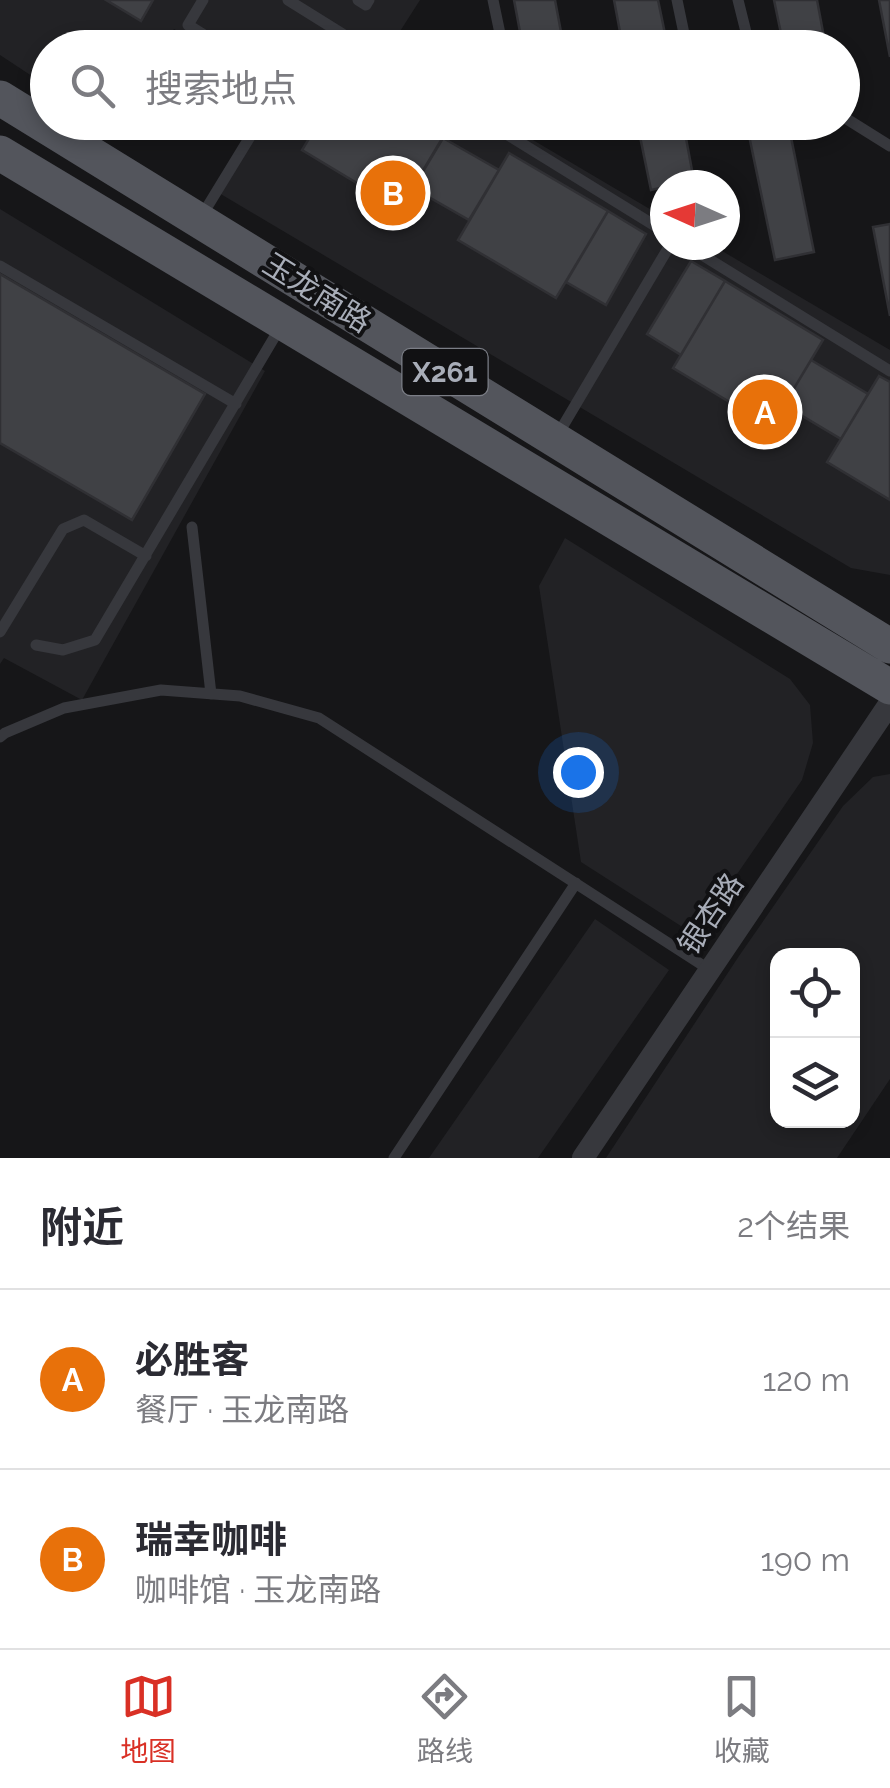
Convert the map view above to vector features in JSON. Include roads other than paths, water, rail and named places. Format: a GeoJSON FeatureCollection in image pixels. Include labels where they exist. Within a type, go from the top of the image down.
{"type":"FeatureCollection","features":[{"type":"Feature","properties":{"kind":"main road","name":"玉龙南路"},"geometry":{"type":"LineString","coordinates":[[0,98],[30,116]]}},
{"type":"Feature","properties":{"kind":"main road","name":"玉龙南路"},"geometry":{"type":"LineString","coordinates":[[69,140],[890,646]]}},
{"type":"Feature","properties":{"kind":"main road","name":"玉龙南路"},"geometry":{"type":"LineString","coordinates":[[0,153],[890,687]]}},
{"type":"Feature","properties":{"kind":"street","name":"银杏路"},"geometry":{"type":"LineString","coordinates":[[583,1158],[890,703]]}},
{"type":"Feature","properties":{"kind":"lane"},"geometry":{"type":"LineString","coordinates":[[196,30],[188,25],[203,0]]}},
{"type":"Feature","properties":{"kind":"lane"},"geometry":{"type":"LineString","coordinates":[[288,0],[336,30]]}},
{"type":"Feature","properties":{"kind":"lane"},"geometry":{"type":"LineString","coordinates":[[358,0],[366,5],[369,0]]}},
{"type":"Feature","properties":{"kind":"lane"},"geometry":{"type":"LineString","coordinates":[[493,0],[499,30]]}},
{"type":"Feature","properties":{"kind":"lane"},"geometry":{"type":"LineString","coordinates":[[678,0],[684,30]]}},
{"type":"Feature","properties":{"kind":"lane"},"geometry":{"type":"LineString","coordinates":[[738,0],[746,30]]}},
{"type":"Feature","properties":{"kind":"lane"},"geometry":{"type":"LineString","coordinates":[[860,127],[890,146]]}},
{"type":"Feature","properties":{"kind":"lane"},"geometry":{"type":"LineString","coordinates":[[199,220],[247,140]]}},
{"type":"Feature","properties":{"kind":"lane"},"geometry":{"type":"LineString","coordinates":[[516,140],[650,223]]}},
{"type":"Feature","properties":{"kind":"lane"},"geometry":{"type":"LineString","coordinates":[[555,440],[661,260]]}},
{"type":"Feature","properties":{"kind":"lane"},"geometry":{"type":"LineString","coordinates":[[710,260],[890,371]]}},
{"type":"Feature","properties":{"kind":"lane"},"geometry":{"type":"LineString","coordinates":[[0,266],[236,404]]}},
{"type":"Feature","properties":{"kind":"lane"},"geometry":{"type":"LineString","coordinates":[[36,645],[62,650],[95,640],[283,323]]}},
{"type":"Feature","properties":{"kind":"lane"},"geometry":{"type":"LineString","coordinates":[[0,632],[63,529],[84,520],[146,556]]}},
{"type":"Feature","properties":{"kind":"lane"},"geometry":{"type":"LineString","coordinates":[[192,527],[210,694]]}},
{"type":"Feature","properties":{"kind":"lane"},"geometry":{"type":"LineString","coordinates":[[0,737],[64,708],[161,690],[240,696],[320,718],[710,970]]}},
{"type":"Feature","properties":{"kind":"lane"},"geometry":{"type":"LineString","coordinates":[[394,1158],[576,883]]}},
{"type":"Feature","properties":{"kind":"place","name":"瑞幸咖啡"},"geometry":{"type":"Point","coordinates":[393,193]}},
{"type":"Feature","properties":{"kind":"place","name":"必胜客"},"geometry":{"type":"Point","coordinates":[765,412]}}]}
